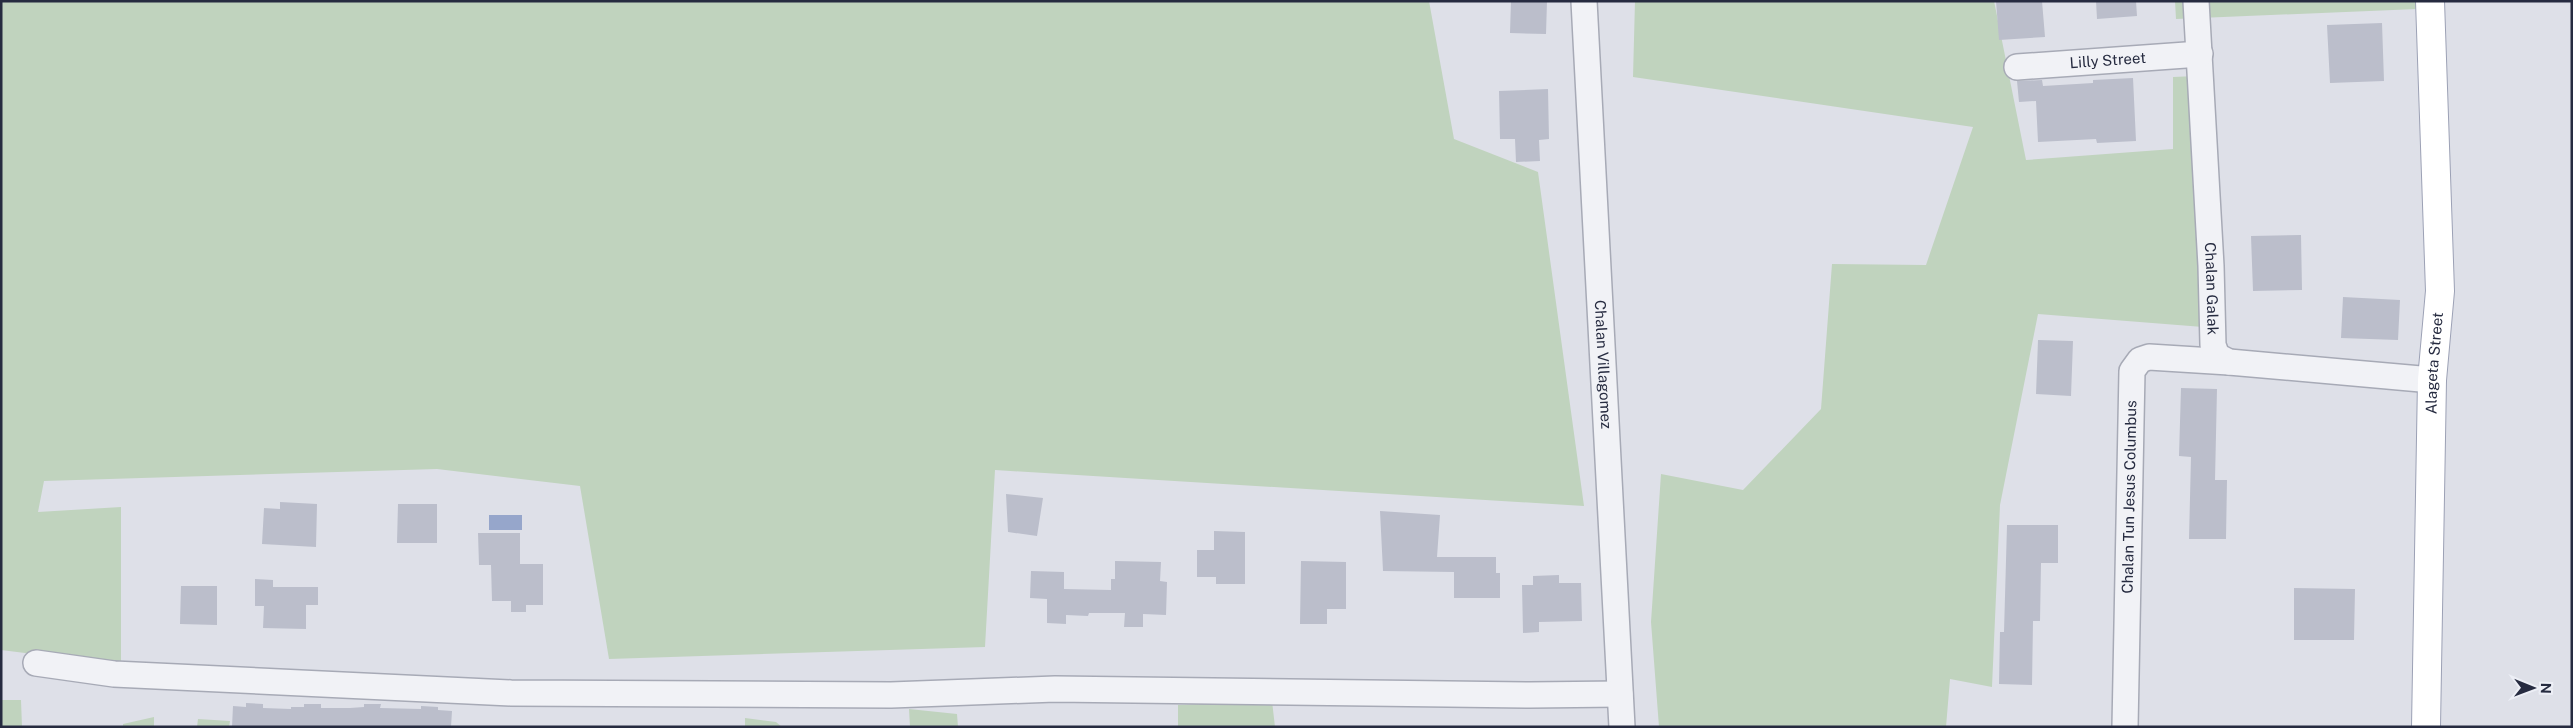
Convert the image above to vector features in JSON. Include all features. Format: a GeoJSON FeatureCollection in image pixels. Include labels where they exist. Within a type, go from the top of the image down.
{"type":"FeatureCollection","features":[{"type":"Feature","properties":{"kind":"main road","name":"Alageta Street"},"geometry":{"type":"LineString","coordinates":[[2426,727],[2432,380],[2440,291],[2430,1]]}},
{"type":"Feature","properties":{"kind":"street","name":"Chalan Villagomez"},"geometry":{"type":"LineString","coordinates":[[1584,1],[1622,727]]}},
{"type":"Feature","properties":{"kind":"street","name":"Chalan Galak"},"geometry":{"type":"LineString","coordinates":[[2196,1],[2211,266],[2213,345],[2217,356],[2229,362]]}},
{"type":"Feature","properties":{"kind":"street","name":"Lilly Street"},"geometry":{"type":"LineString","coordinates":[[2017,67],[2200,54]]}},
{"type":"Feature","properties":{"kind":"street","name":"Chalan Tun Jesus Columbus"},"geometry":{"type":"LineString","coordinates":[[2125,727],[2132,371],[2140,360],[2149,357],[2229,362]]}},
{"type":"Feature","properties":{"kind":"street"},"geometry":{"type":"LineString","coordinates":[[2229,362],[2432,380]]}},
{"type":"Feature","properties":{"kind":"street"},"geometry":{"type":"LineString","coordinates":[[36,663],[124,674],[511,693],[881,695],[1055,689],[1530,695],[1620,694]]}},
{"type":"Feature","properties":{"kind":"green space"},"geometry":{"type":"Polygon","coordinates":[[[1,1],[1429,1],[1454,139],[1538,172],[1584,506],[995,470],[985,647],[609,659],[580,486],[437,469],[44,481],[38,512],[121,507],[121,665],[1,650],[1,1]]]}},
{"type":"Feature","properties":{"kind":"green space"},"geometry":{"type":"Polygon","coordinates":[[[1635,1],[1994,1],[2026,160],[2173,149],[2173,77],[2196,76],[2203,327],[2038,314],[2000,505],[1992,687],[1950,679],[1946,727],[1659,727],[1651,622],[1661,474],[1743,490],[1821,409],[1832,264],[1926,265],[1973,127],[1633,77],[1635,1]]]}},
{"type":"Feature","properties":{"kind":"green space"},"geometry":{"type":"Polygon","coordinates":[[[2175,1],[2417,1],[2417,9],[2176,19],[2175,1]]]}},
{"type":"Feature","properties":{"kind":"green space"},"geometry":{"type":"Polygon","coordinates":[[[1,700],[21,700],[22,727],[1,727],[1,700]]]}},
{"type":"Feature","properties":{"kind":"green space"},"geometry":{"type":"Polygon","coordinates":[[[1272,701],[1275,727],[1178,727],[1178,705],[1272,701]]]}},
{"type":"Feature","properties":{"kind":"green space"},"geometry":{"type":"Polygon","coordinates":[[[909,709],[957,714],[958,727],[910,727],[909,709]]]}},
{"type":"Feature","properties":{"kind":"green space"},"geometry":{"type":"Polygon","coordinates":[[[154,717],[154,727],[123,727],[123,724],[154,717]]]}},
{"type":"Feature","properties":{"kind":"green space"},"geometry":{"type":"Polygon","coordinates":[[[745,718],[776,722],[782,727],[745,727],[745,718]]]}},
{"type":"Feature","properties":{"kind":"green space"},"geometry":{"type":"Polygon","coordinates":[[[198,719],[230,721],[229,727],[197,727],[198,719]]]}},
{"type":"Feature","properties":{"kind":"water"},"geometry":{"type":"Polygon","coordinates":[[[489,515],[522,515],[522,530],[489,530],[489,515]]]}},
{"type":"Feature","properties":{"kind":"building"},"geometry":{"type":"Polygon","coordinates":[[[1511,1],[1547,1],[1546,34],[1510,33],[1511,1]]]}},
{"type":"Feature","properties":{"kind":"building"},"geometry":{"type":"Polygon","coordinates":[[[1996,1],[2042,1],[2045,37],[1999,40],[1996,1]]]}},
{"type":"Feature","properties":{"kind":"building"},"geometry":{"type":"Polygon","coordinates":[[[2096,1],[2136,1],[2137,16],[2097,19],[2096,1]]]}},
{"type":"Feature","properties":{"kind":"building"},"geometry":{"type":"Polygon","coordinates":[[[2382,23],[2384,81],[2330,83],[2327,25],[2382,23]]]}},
{"type":"Feature","properties":{"kind":"building"},"geometry":{"type":"Polygon","coordinates":[[[2133,78],[2136,141],[2097,143],[2096,139],[2038,142],[2036,101],[2019,102],[2017,81],[2042,80],[2043,86],[2093,83],[2093,80],[2133,78]]]}},
{"type":"Feature","properties":{"kind":"building"},"geometry":{"type":"Polygon","coordinates":[[[1548,89],[1549,139],[1539,140],[1540,161],[1516,162],[1515,139],[1500,139],[1499,91],[1548,89]]]}},
{"type":"Feature","properties":{"kind":"building"},"geometry":{"type":"Polygon","coordinates":[[[2301,235],[2302,290],[2253,291],[2251,236],[2301,235]]]}},
{"type":"Feature","properties":{"kind":"building"},"geometry":{"type":"Polygon","coordinates":[[[2343,297],[2400,300],[2398,340],[2341,338],[2343,297]]]}},
{"type":"Feature","properties":{"kind":"building"},"geometry":{"type":"Polygon","coordinates":[[[2038,340],[2073,341],[2071,396],[2036,394],[2038,340]]]}},
{"type":"Feature","properties":{"kind":"building"},"geometry":{"type":"Polygon","coordinates":[[[2181,388],[2217,389],[2215,480],[2227,480],[2226,539],[2189,539],[2191,457],[2179,456],[2181,388]]]}},
{"type":"Feature","properties":{"kind":"building"},"geometry":{"type":"Polygon","coordinates":[[[1006,494],[1043,498],[1037,536],[1008,532],[1006,494]]]}},
{"type":"Feature","properties":{"kind":"building"},"geometry":{"type":"Polygon","coordinates":[[[280,502],[317,504],[316,547],[262,544],[264,508],[280,509],[280,502]]]}},
{"type":"Feature","properties":{"kind":"building"},"geometry":{"type":"Polygon","coordinates":[[[398,504],[437,504],[437,543],[397,543],[398,504]]]}},
{"type":"Feature","properties":{"kind":"building"},"geometry":{"type":"Polygon","coordinates":[[[1380,511],[1440,515],[1437,557],[1496,557],[1496,573],[1500,573],[1500,598],[1454,598],[1454,572],[1383,571],[1380,511]]]}},
{"type":"Feature","properties":{"kind":"building"},"geometry":{"type":"Polygon","coordinates":[[[2007,525],[2058,525],[2058,563],[2041,563],[2040,621],[2033,621],[2032,685],[1999,684],[2000,632],[2004,632],[2007,525]]]}},
{"type":"Feature","properties":{"kind":"building"},"geometry":{"type":"Polygon","coordinates":[[[1214,531],[1245,532],[1245,584],[1216,584],[1216,577],[1197,577],[1197,550],[1214,550],[1214,531]]]}},
{"type":"Feature","properties":{"kind":"building"},"geometry":{"type":"Polygon","coordinates":[[[478,533],[520,533],[520,564],[543,564],[543,605],[526,605],[526,612],[511,612],[511,601],[492,601],[491,565],[479,565],[478,533]]]}},
{"type":"Feature","properties":{"kind":"building"},"geometry":{"type":"Polygon","coordinates":[[[1115,561],[1161,562],[1160,581],[1167,582],[1166,615],[1143,614],[1143,627],[1124,627],[1125,613],[1089,613],[1088,616],[1066,615],[1066,624],[1047,623],[1047,599],[1030,598],[1031,571],[1064,572],[1064,589],[1111,590],[1111,579],[1115,579],[1115,561]]]}},
{"type":"Feature","properties":{"kind":"building"},"geometry":{"type":"Polygon","coordinates":[[[1301,561],[1346,562],[1346,609],[1327,609],[1327,624],[1300,624],[1301,561]]]}},
{"type":"Feature","properties":{"kind":"building"},"geometry":{"type":"Polygon","coordinates":[[[1559,575],[1559,583],[1581,583],[1582,621],[1539,622],[1539,632],[1523,633],[1522,585],[1533,585],[1533,576],[1559,575]]]}},
{"type":"Feature","properties":{"kind":"building"},"geometry":{"type":"Polygon","coordinates":[[[255,579],[273,580],[273,587],[318,587],[318,605],[306,605],[306,629],[263,628],[264,606],[255,606],[255,579]]]}},
{"type":"Feature","properties":{"kind":"building"},"geometry":{"type":"Polygon","coordinates":[[[181,586],[217,586],[217,625],[180,624],[181,586]]]}},
{"type":"Feature","properties":{"kind":"building"},"geometry":{"type":"Polygon","coordinates":[[[2294,588],[2355,589],[2354,640],[2294,640],[2294,588]]]}},
{"type":"Feature","properties":{"kind":"building"},"geometry":{"type":"Polygon","coordinates":[[[246,703],[263,704],[263,708],[291,709],[291,707],[304,707],[304,704],[321,704],[321,708],[364,707],[364,704],[381,704],[380,708],[421,709],[421,706],[438,707],[438,710],[452,711],[451,727],[232,727],[233,706],[246,707],[246,703]]]}}]}
